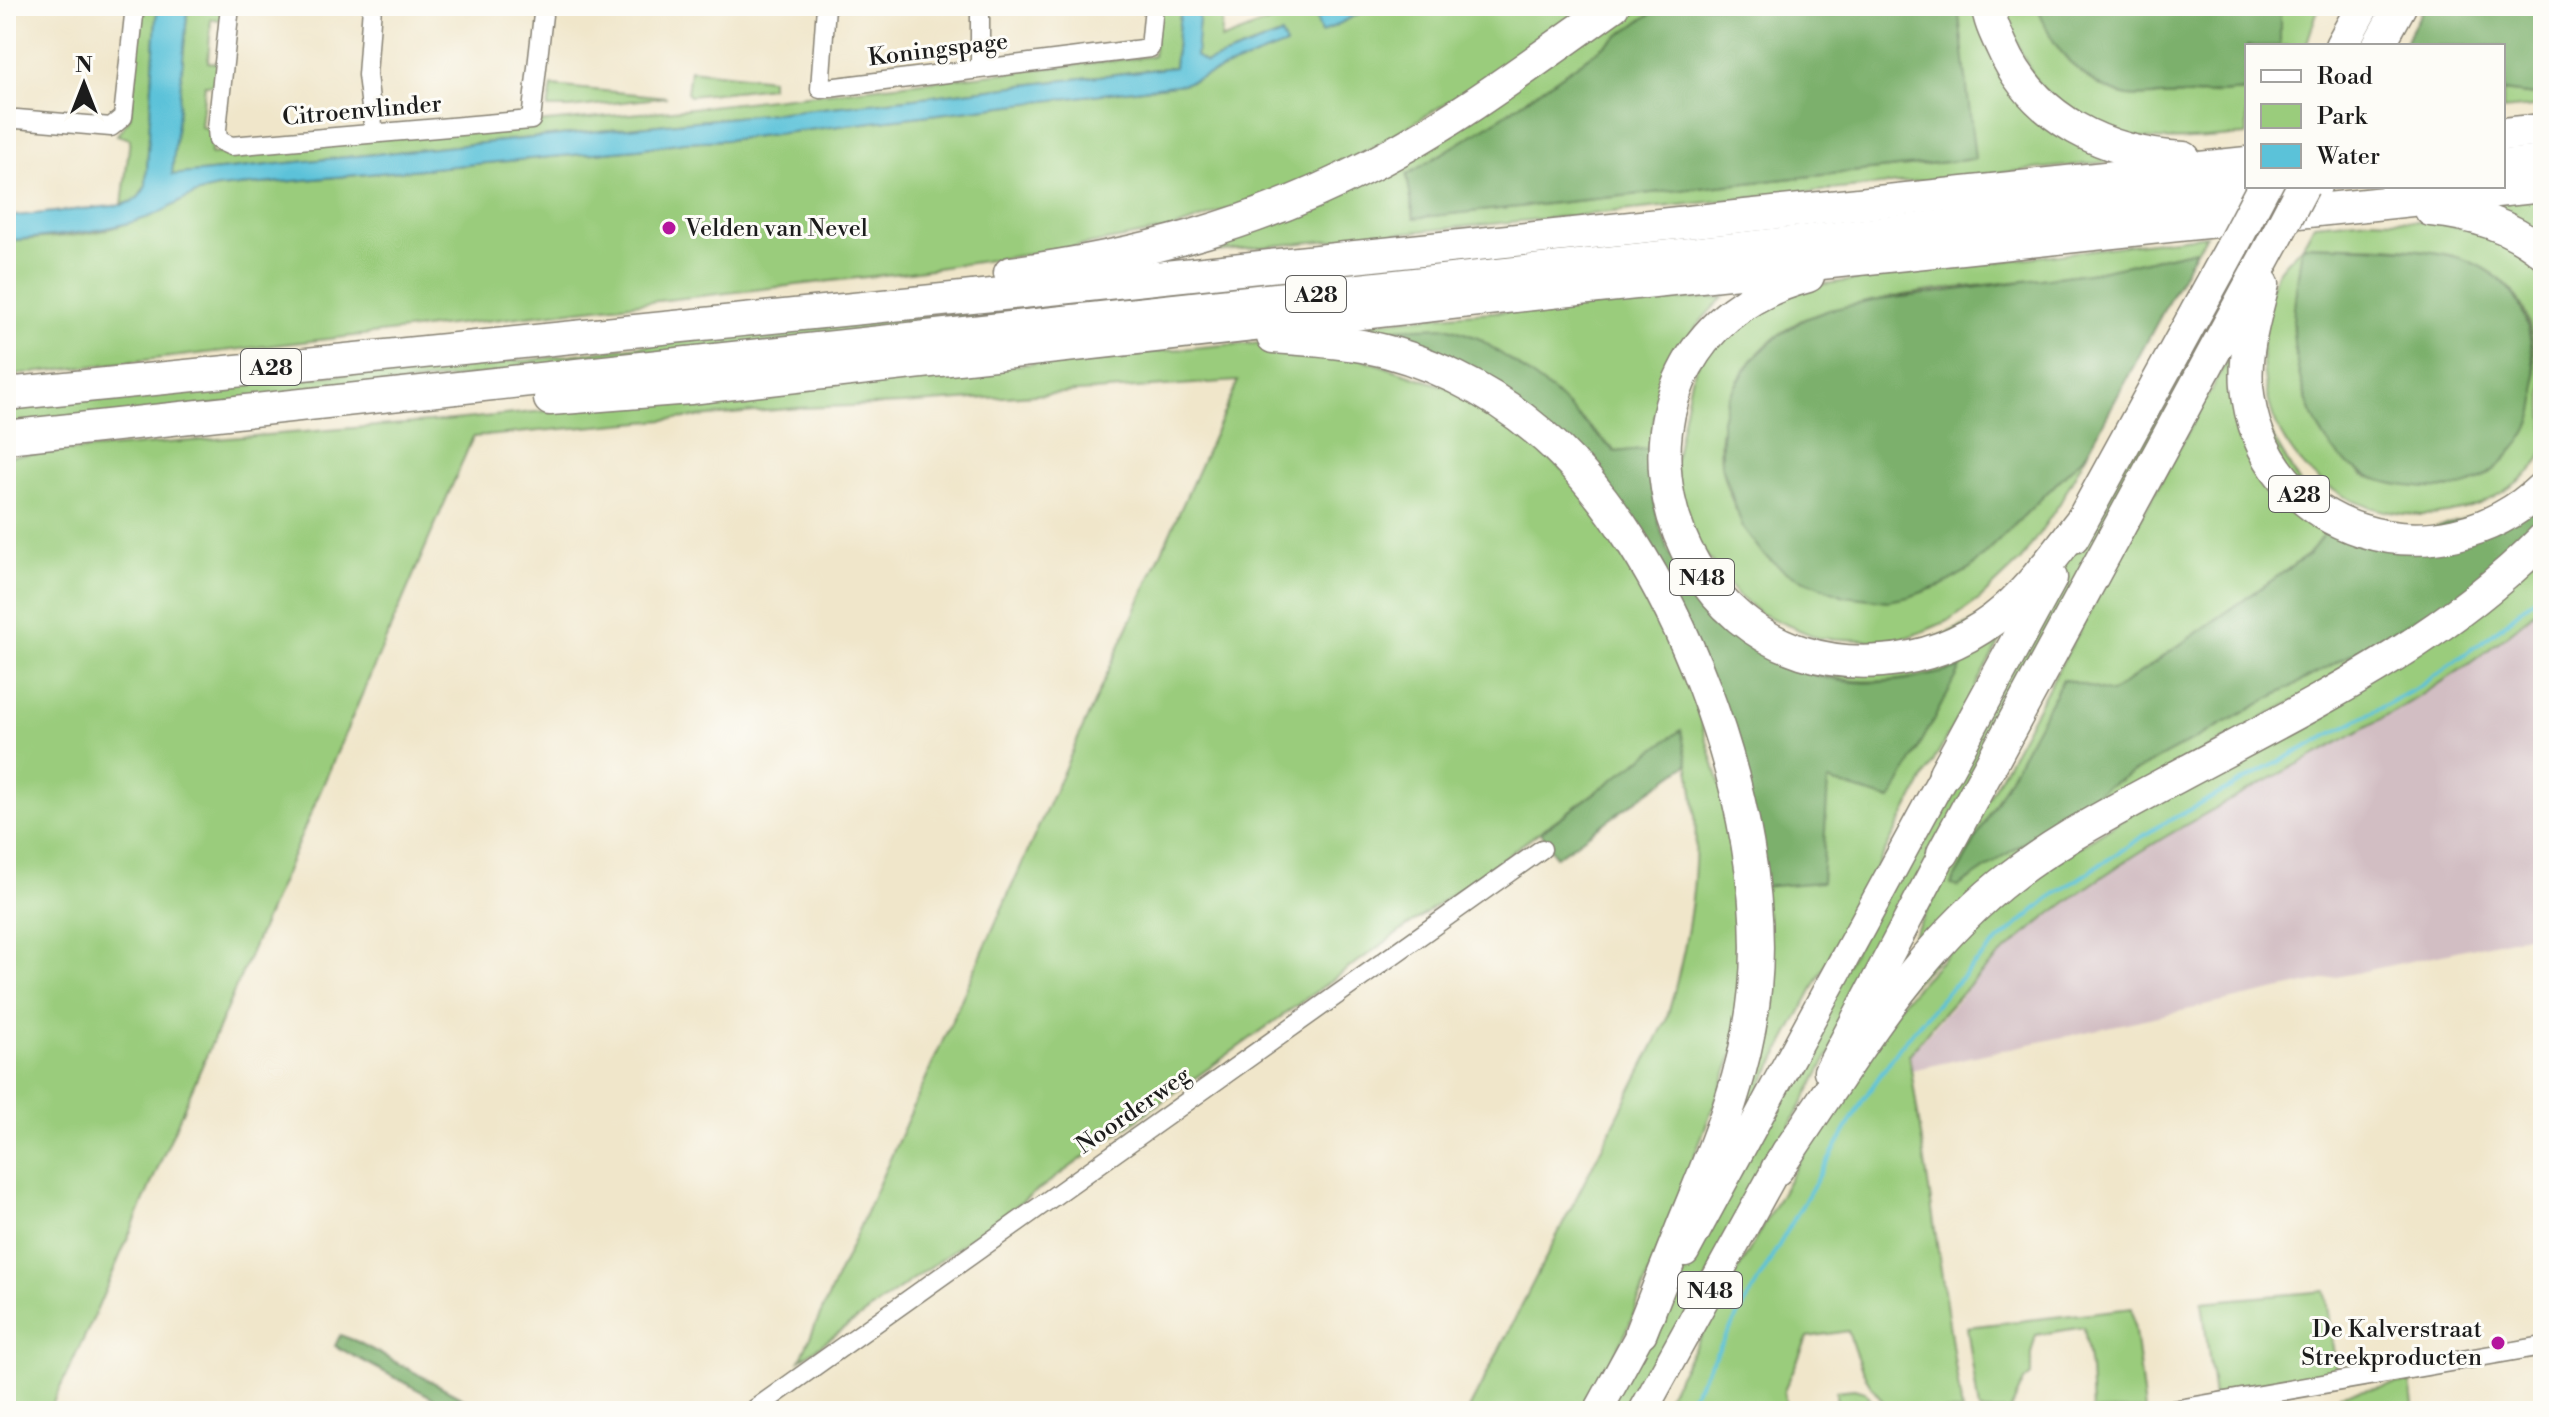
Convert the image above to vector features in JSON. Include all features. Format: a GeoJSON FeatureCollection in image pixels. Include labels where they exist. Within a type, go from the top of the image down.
{"type":"FeatureCollection","features":[{"type":"Feature","properties":{"kind":"highway","name":"A28"},"geometry":{"type":"LineString","coordinates":[[746,318],[898,288],[1027,271],[1127,252],[1197,237],[1264,213],[1372,165],[1467,107],[1613,6]]}},
{"type":"Feature","properties":{"kind":"highway","name":"A28"},"geometry":{"type":"LineString","coordinates":[[1988,6],[1998,39],[2019,79],[2048,111],[2081,133],[2141,152],[2176,158],[2245,162]]}},
{"type":"Feature","properties":{"kind":"highway"},"geometry":{"type":"LineString","coordinates":[[2330,44],[2339,6]]}},
{"type":"Feature","properties":{"kind":"highway"},"geometry":{"type":"LineString","coordinates":[[2342,44],[2363,6]]}},
{"type":"Feature","properties":{"kind":"highway"},"geometry":{"type":"LineString","coordinates":[[2379,44],[2400,6]]}},
{"type":"Feature","properties":{"kind":"highway"},"geometry":{"type":"LineString","coordinates":[[2505,134],[2543,130]]}},
{"type":"Feature","properties":{"kind":"highway","name":"A28"},"geometry":{"type":"LineString","coordinates":[[6,394],[1054,288],[2245,162]]}},
{"type":"Feature","properties":{"kind":"highway"},"geometry":{"type":"LineString","coordinates":[[2505,166],[2543,162]]}},
{"type":"Feature","properties":{"kind":"highway"},"geometry":{"type":"LineString","coordinates":[[2372,205],[2543,186]]}},
{"type":"Feature","properties":{"kind":"highway","name":"N48"},"geometry":{"type":"LineString","coordinates":[[1598,1411],[2263,188]]}},
{"type":"Feature","properties":{"kind":"highway","name":"A28"},"geometry":{"type":"LineString","coordinates":[[6,437],[2297,188]]}},
{"type":"Feature","properties":{"kind":"highway","name":"A28"},"geometry":{"type":"LineString","coordinates":[[2302,188],[2274,241],[2247,352],[2247,387],[2253,415],[2263,444],[2281,475],[2301,497],[2341,522],[2388,538],[2423,540],[2463,535],[2494,523],[2524,505],[2543,487]]}},
{"type":"Feature","properties":{"kind":"highway","name":"A28"},"geometry":{"type":"LineString","coordinates":[[318,403],[537,400],[690,388],[2372,205],[2480,218],[2512,230],[2543,252]]}},
{"type":"Feature","properties":{"kind":"highway","name":"N48"},"geometry":{"type":"LineString","coordinates":[[1643,1411],[1777,1169],[1943,853],[2274,241]]}},
{"type":"Feature","properties":{"kind":"highway","name":"N48"},"geometry":{"type":"LineString","coordinates":[[1890,256],[1803,278],[1769,291],[1738,308],[1716,328],[1687,365],[1676,387],[1667,421],[1663,466],[1669,506],[1700,574],[1723,602],[1753,628],[1792,648],[1831,660],[1863,662],[1902,659],[1934,651],[1965,638],[1994,619],[2022,593],[2082,520]]}},
{"type":"Feature","properties":{"kind":"highway","name":"A28"},"geometry":{"type":"LineString","coordinates":[[1198,331],[1364,346],[1467,384],[1538,430],[1577,468],[1603,499],[1643,559],[1675,619],[1700,680],[1739,799],[1758,930],[1749,1038],[1729,1114],[1641,1332]]}},
{"type":"Feature","properties":{"kind":"highway","name":"N48"},"geometry":{"type":"LineString","coordinates":[[1777,1169],[1904,985],[1949,933],[2002,883],[2108,813],[2389,660],[2494,584],[2543,539]]}},
{"type":"Feature","properties":{"kind":"street"},"geometry":{"type":"LineString","coordinates":[[6,120],[111,127],[123,117],[135,6]]}},
{"type":"Feature","properties":{"kind":"street","name":"Citroenvlinder"},"geometry":{"type":"LineString","coordinates":[[230,6],[218,140],[231,146],[531,120],[544,6]]}},
{"type":"Feature","properties":{"kind":"street"},"geometry":{"type":"LineString","coordinates":[[372,6],[367,75],[374,133]]}},
{"type":"Feature","properties":{"kind":"street","name":"Koningspage"},"geometry":{"type":"LineString","coordinates":[[826,6],[820,89],[1150,48],[1154,6]]}},
{"type":"Feature","properties":{"kind":"street"},"geometry":{"type":"LineString","coordinates":[[980,6],[980,67]]}},
{"type":"Feature","properties":{"kind":"street","name":"Noorderweg"},"geometry":{"type":"LineString","coordinates":[[752,1411],[1542,849]]}},
{"type":"Feature","properties":{"kind":"street"},"geometry":{"type":"LineString","coordinates":[[2167,1411],[2543,1346]]}},
{"type":"Feature","properties":{"kind":"shaded area"},"geometry":{"type":"Polygon","coordinates":[[[2543,604],[2543,932],[1911,1070],[1909,1055],[1979,976],[2013,944],[2093,883],[2527,619],[2543,604]]]}},
{"type":"Feature","properties":{"kind":"green space"},"geometry":{"type":"Polygon","coordinates":[[[142,6],[159,6],[146,185],[137,200],[122,205],[130,139],[117,135],[130,118],[142,6]]]}},
{"type":"Feature","properties":{"kind":"green space"},"geometry":{"type":"Polygon","coordinates":[[[188,6],[224,6],[223,20],[211,19],[208,62],[218,63],[216,85],[205,85],[201,127],[212,129],[211,154],[683,109],[1153,56],[1159,6],[1181,6],[1174,67],[881,102],[171,175],[188,6]]]}},
{"type":"Feature","properties":{"kind":"green space"},"geometry":{"type":"Polygon","coordinates":[[[1200,6],[1224,6],[1221,40],[1286,15],[1288,6],[1331,6],[1321,32],[1374,6],[1594,6],[1376,146],[1299,184],[1172,229],[910,272],[6,376],[6,241],[111,229],[182,198],[218,188],[726,140],[1183,84],[1285,45],[1280,35],[1206,63],[1196,56],[1200,6]]]}},
{"type":"Feature","properties":{"kind":"green space"},"geometry":{"type":"Polygon","coordinates":[[[1624,6],[1662,6],[1497,120],[1407,175],[1414,218],[1974,159],[1958,6],[1981,6],[1986,34],[2128,160],[1104,263],[1239,230],[1624,6]]]}},
{"type":"Feature","properties":{"kind":"green space"},"geometry":{"type":"Polygon","coordinates":[[[1662,6],[1958,6],[1975,159],[1414,218],[1407,175],[1497,120],[1662,6]]]}},
{"type":"Feature","properties":{"kind":"green space"},"geometry":{"type":"Polygon","coordinates":[[[2005,6],[2038,6],[2051,36],[2070,62],[2095,82],[2124,95],[2245,91],[2245,135],[2163,140],[2111,130],[2059,102],[2040,85],[2029,69],[2005,6]]]}},
{"type":"Feature","properties":{"kind":"green space"},"geometry":{"type":"Polygon","coordinates":[[[2038,6],[2280,6],[2280,44],[2245,44],[2245,91],[2128,96],[2109,90],[2081,73],[2059,49],[2038,6]]]}},
{"type":"Feature","properties":{"kind":"green space"},"geometry":{"type":"Polygon","coordinates":[[[2280,6],[2319,6],[2307,44],[2280,44],[2280,6]]]}},
{"type":"Feature","properties":{"kind":"green space"},"geometry":{"type":"Polygon","coordinates":[[[2425,6],[2543,6],[2543,96],[2505,91],[2505,44],[2404,44],[2425,6]]]}},
{"type":"Feature","properties":{"kind":"green space"},"geometry":{"type":"Polygon","coordinates":[[[690,70],[771,79],[771,87],[690,96],[687,93],[690,70]]]}},
{"type":"Feature","properties":{"kind":"green space"},"geometry":{"type":"Polygon","coordinates":[[[552,86],[667,97],[548,108],[552,86]]]}},
{"type":"Feature","properties":{"kind":"green space"},"geometry":{"type":"Polygon","coordinates":[[[2505,91],[2543,96],[2543,106],[2505,110],[2505,91]]]}},
{"type":"Feature","properties":{"kind":"green space"},"geometry":{"type":"Polygon","coordinates":[[[2543,196],[2543,243],[2467,205],[2543,196]]]}},
{"type":"Feature","properties":{"kind":"green space"},"geometry":{"type":"Polygon","coordinates":[[[1926,213],[6,428],[6,408],[458,363],[530,360],[681,341],[1926,213]]]}},
{"type":"Feature","properties":{"kind":"green space"},"geometry":{"type":"Polygon","coordinates":[[[2368,219],[2415,221],[2463,228],[2507,245],[2543,275],[2544,446],[2538,463],[2528,474],[2506,490],[2478,504],[2448,513],[2417,515],[2387,512],[2357,502],[2330,488],[2306,468],[2286,443],[2270,406],[2265,384],[2263,340],[2264,318],[2275,278],[2304,243],[2314,224],[2368,219]],[[2303,245],[2293,323],[2295,344],[2315,420],[2362,475],[2394,484],[2449,489],[2536,399],[2533,341],[2523,308],[2506,285],[2484,269],[2456,258],[2393,248],[2303,245]]]}},
{"type":"Feature","properties":{"kind":"green space"},"geometry":{"type":"Polygon","coordinates":[[[2265,230],[1869,982],[1634,1411],[1605,1411],[2244,232],[2265,230]]]}},
{"type":"Feature","properties":{"kind":"green space"},"geometry":{"type":"Polygon","coordinates":[[[2206,235],[2196,250],[2120,267],[1910,294],[1813,316],[1783,332],[1766,346],[1739,380],[1724,419],[1721,441],[1722,470],[1736,510],[1942,585],[1970,569],[2087,453],[2060,503],[2021,560],[1980,599],[1952,619],[1902,639],[1818,638],[1761,614],[1737,595],[1691,535],[1674,466],[1691,379],[1704,351],[1778,290],[2206,235]]]}},
{"type":"Feature","properties":{"kind":"green space"},"geometry":{"type":"Polygon","coordinates":[[[2302,245],[2389,248],[2455,256],[2485,270],[2507,287],[2522,309],[2530,336],[2536,400],[2522,438],[2502,463],[2479,480],[2440,489],[2383,481],[2360,472],[2341,458],[2318,427],[2302,384],[2295,353],[2294,313],[2302,245]]]}},
{"type":"Feature","properties":{"kind":"green space"},"geometry":{"type":"Polygon","coordinates":[[[2196,250],[2087,453],[1970,569],[1942,585],[1909,597],[1888,601],[1844,596],[1787,573],[1763,554],[1742,526],[1722,466],[1722,420],[1728,398],[1753,359],[1779,335],[1805,319],[1829,310],[1872,301],[2095,272],[2196,250]]]}},
{"type":"Feature","properties":{"kind":"green space"},"geometry":{"type":"Polygon","coordinates":[[[1724,297],[1695,329],[1672,365],[1657,405],[1651,448],[1616,452],[1553,392],[1478,338],[1358,330],[1342,325],[1461,314],[1724,297]]]}},
{"type":"Feature","properties":{"kind":"green space"},"geometry":{"type":"Polygon","coordinates":[[[1447,327],[1478,338],[1506,357],[1553,392],[1615,452],[1651,448],[1657,515],[1675,563],[1697,590],[1780,657],[1800,669],[1839,681],[1910,679],[1961,668],[1891,800],[1828,781],[1822,882],[1762,887],[1757,846],[1608,486],[1358,330],[1447,327]]]}},
{"type":"Feature","properties":{"kind":"green space"},"geometry":{"type":"Polygon","coordinates":[[[2244,329],[2239,379],[2327,530],[2308,555],[2111,693],[1958,886],[2106,787],[2487,583],[2440,619],[2079,821],[1858,1037],[2244,329]]]}},
{"type":"Feature","properties":{"kind":"green space"},"geometry":{"type":"Polygon","coordinates":[[[1308,341],[1461,392],[1569,474],[1640,581],[1691,689],[1723,794],[1736,863],[1744,958],[1738,1042],[1627,1331],[1585,1411],[1468,1411],[1666,1021],[1685,945],[1695,868],[1694,804],[1681,731],[800,1360],[1238,381],[799,408],[473,437],[92,1321],[49,1411],[6,1411],[6,456],[453,420],[1223,345],[1308,341]]]}},
{"type":"Feature","properties":{"kind":"green space"},"geometry":{"type":"Polygon","coordinates":[[[2543,498],[2543,528],[2487,583],[2106,787],[1958,887],[1951,885],[2063,679],[2111,693],[2308,555],[2327,530],[2371,545],[2543,498]]]}},
{"type":"Feature","properties":{"kind":"green space"},"geometry":{"type":"Polygon","coordinates":[[[2543,552],[2543,604],[2502,639],[2415,699],[2182,827],[2106,874],[2000,956],[1967,987],[1909,1055],[1962,1411],[1888,1411],[1864,1373],[1848,1331],[1808,1337],[1784,1391],[1787,1411],[1659,1411],[1813,1137],[1898,1006],[2005,894],[2543,552]]]}},
{"type":"Feature","properties":{"kind":"green space"},"geometry":{"type":"Polygon","coordinates":[[[2022,602],[1917,791],[1746,1115],[1732,1133],[1762,887],[1827,780],[1848,785],[1960,669],[1911,679],[1865,681],[1820,674],[1774,654],[1864,667],[2022,602]]]}},
{"type":"Feature","properties":{"kind":"green space"},"geometry":{"type":"Polygon","coordinates":[[[1681,730],[1688,764],[1556,857],[1541,832],[1681,730]]]}},
{"type":"Feature","properties":{"kind":"green space"},"geometry":{"type":"Polygon","coordinates":[[[2325,1291],[2337,1376],[2214,1397],[2202,1302],[2325,1291]]]}},
{"type":"Feature","properties":{"kind":"green space"},"geometry":{"type":"Polygon","coordinates":[[[2132,1308],[2145,1410],[2092,1411],[2084,1327],[2036,1335],[2031,1354],[2031,1375],[2024,1381],[2010,1411],[1979,1411],[1967,1327],[2132,1308]]]}},
{"type":"Feature","properties":{"kind":"green space"},"geometry":{"type":"Polygon","coordinates":[[[340,1335],[487,1411],[458,1411],[335,1346],[340,1335]]]}},
{"type":"Feature","properties":{"kind":"green space"},"geometry":{"type":"Polygon","coordinates":[[[2410,1382],[2414,1411],[2342,1411],[2340,1394],[2410,1382]]]}},
{"type":"Feature","properties":{"kind":"green space"},"geometry":{"type":"Polygon","coordinates":[[[1854,1389],[1865,1392],[1879,1411],[1837,1411],[1836,1391],[1854,1389]]]}},
{"type":"Feature","properties":{"kind":"water"},"geometry":{"type":"Polygon","coordinates":[[[159,6],[188,6],[172,175],[881,102],[1174,67],[1181,6],[1200,6],[1196,56],[1206,63],[1281,35],[1286,45],[1183,84],[726,140],[218,188],[196,194],[126,224],[6,241],[6,217],[122,205],[142,193],[146,185],[159,6]]]}},
{"type":"Feature","properties":{"kind":"water"},"geometry":{"type":"Polygon","coordinates":[[[1331,6],[1374,6],[1321,33],[1316,18],[1328,14],[1331,6]]]}},
{"type":"Feature","properties":{"kind":"waterway"},"geometry":{"type":"LineString","coordinates":[[1683,1411],[1863,1100],[1899,1048],[1945,994],[1994,945],[2048,899],[2157,827],[2419,687],[2490,636],[2543,591]]}},
{"type":"Feature","properties":{"kind":"place","name":"Velden van Nevel"},"geometry":{"type":"Point","coordinates":[669,228]}},
{"type":"Feature","properties":{"kind":"place","name":"De Kalverstraat Streekproducten"},"geometry":{"type":"Point","coordinates":[2498,1343]}}]}
